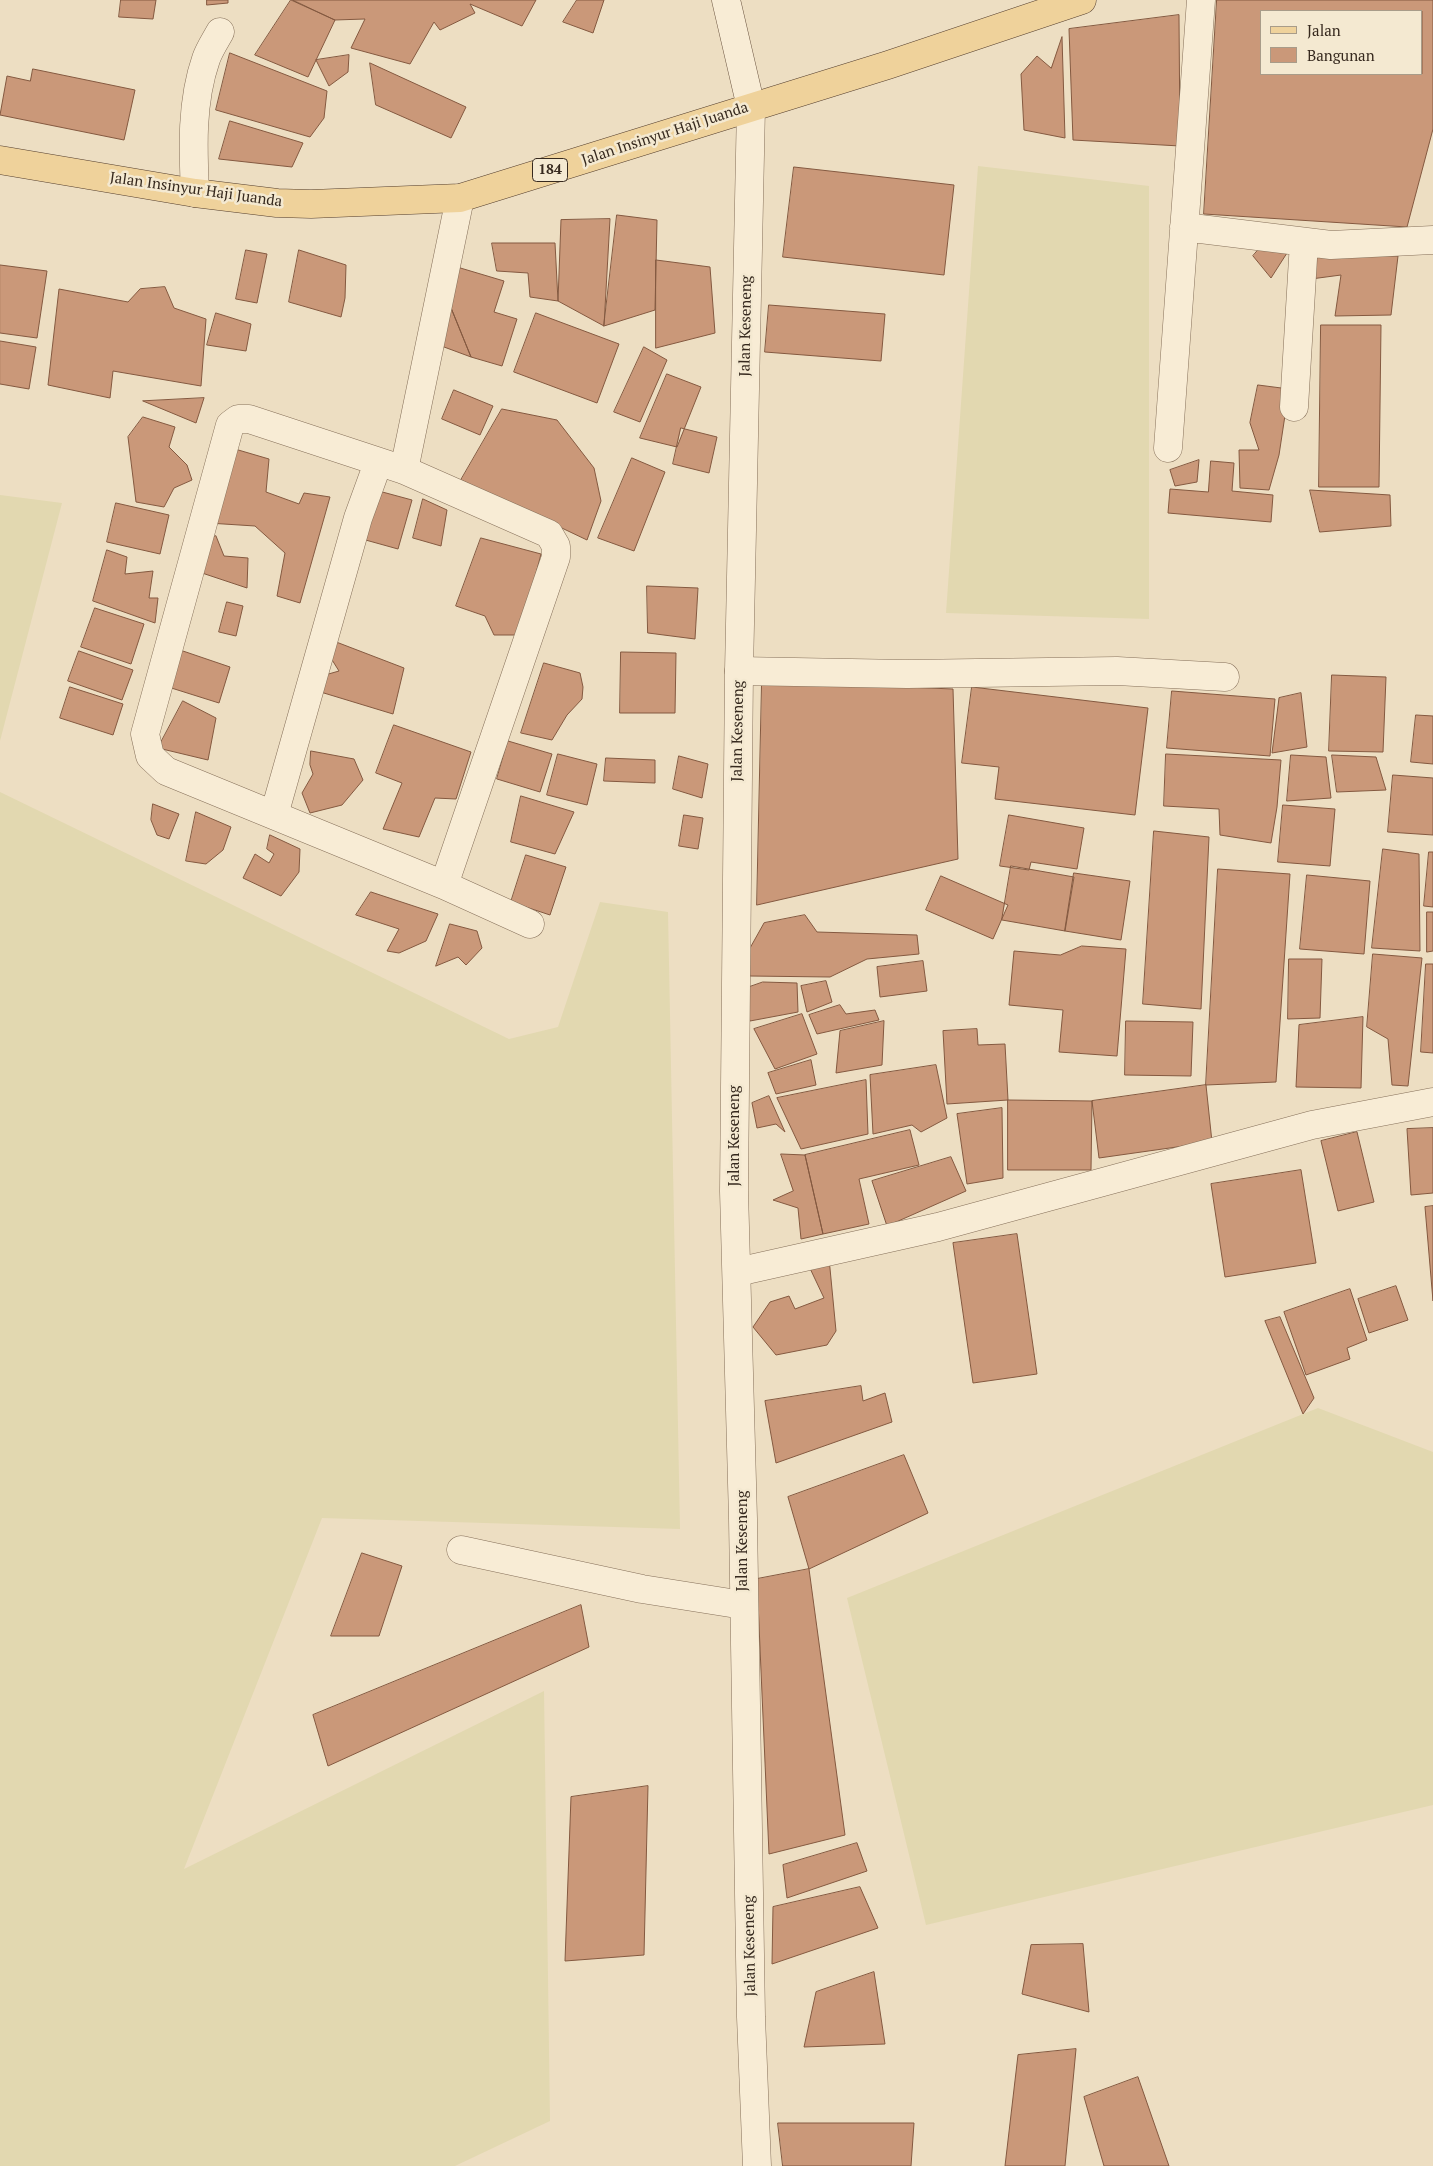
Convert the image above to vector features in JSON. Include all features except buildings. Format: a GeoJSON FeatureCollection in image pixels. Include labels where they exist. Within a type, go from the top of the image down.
{"type":"FeatureCollection","features":[{"type":"Feature","properties":{"kind":"main road","name":"Jalan Insinyur Haji Juanda"},"geometry":{"type":"LineString","coordinates":[[0,160],[195,193],[277,203],[311,204],[460,198],[888,64],[1082,0]]}},
{"type":"Feature","properties":{"kind":"street","name":"Jalan Keseneng"},"geometry":{"type":"LineString","coordinates":[[726,0],[752,106],[739,671],[734,1191],[751,2017],[757,2166]]}},
{"type":"Feature","properties":{"kind":"street"},"geometry":{"type":"LineString","coordinates":[[1168,448],[1200,0]]}},
{"type":"Feature","properties":{"kind":"street"},"geometry":{"type":"LineString","coordinates":[[195,193],[193,150],[199,86],[206,59],[220,32]]}},
{"type":"Feature","properties":{"kind":"street"},"geometry":{"type":"LineString","coordinates":[[404,470],[460,198]]}},
{"type":"Feature","properties":{"kind":"street"},"geometry":{"type":"LineString","coordinates":[[1184,227],[1331,244],[1433,240]]}},
{"type":"Feature","properties":{"kind":"street"},"geometry":{"type":"LineString","coordinates":[[1294,407],[1304,242]]}},
{"type":"Feature","properties":{"kind":"street"},"geometry":{"type":"LineString","coordinates":[[444,885],[557,550],[555,541],[549,534],[404,470],[249,419],[238,419],[230,425],[145,739],[150,756],[162,769],[444,885],[530,924]]}},
{"type":"Feature","properties":{"kind":"street"},"geometry":{"type":"LineString","coordinates":[[274,815],[358,518],[378,463]]}},
{"type":"Feature","properties":{"kind":"street"},"geometry":{"type":"LineString","coordinates":[[739,671],[907,674],[1117,671],[1225,677]]}},
{"type":"Feature","properties":{"kind":"street"},"geometry":{"type":"LineString","coordinates":[[737,1272],[938,1227],[1303,1128],[1433,1102]]}},
{"type":"Feature","properties":{"kind":"street"},"geometry":{"type":"LineString","coordinates":[[461,1550],[642,1589],[743,1605]]}},
{"type":"Feature","properties":{"kind":"shaded area"},"geometry":{"type":"Polygon","coordinates":[[[978,166],[1149,186],[1149,619],[946,613],[978,166]]]}},
{"type":"Feature","properties":{"kind":"shaded area"},"geometry":{"type":"Polygon","coordinates":[[[0,495],[62,503],[0,741],[0,495]]]}},
{"type":"Feature","properties":{"kind":"shaded area"},"geometry":{"type":"Polygon","coordinates":[[[0,792],[509,1039],[558,1027],[600,902],[668,912],[680,1529],[322,1518],[184,1869],[544,1691],[550,2121],[455,2166],[0,2166],[0,792]]]}},
{"type":"Feature","properties":{"kind":"shaded area"},"geometry":{"type":"Polygon","coordinates":[[[1318,1408],[1433,1452],[1433,1805],[926,1925],[847,1598],[1318,1408]]]}}]}
